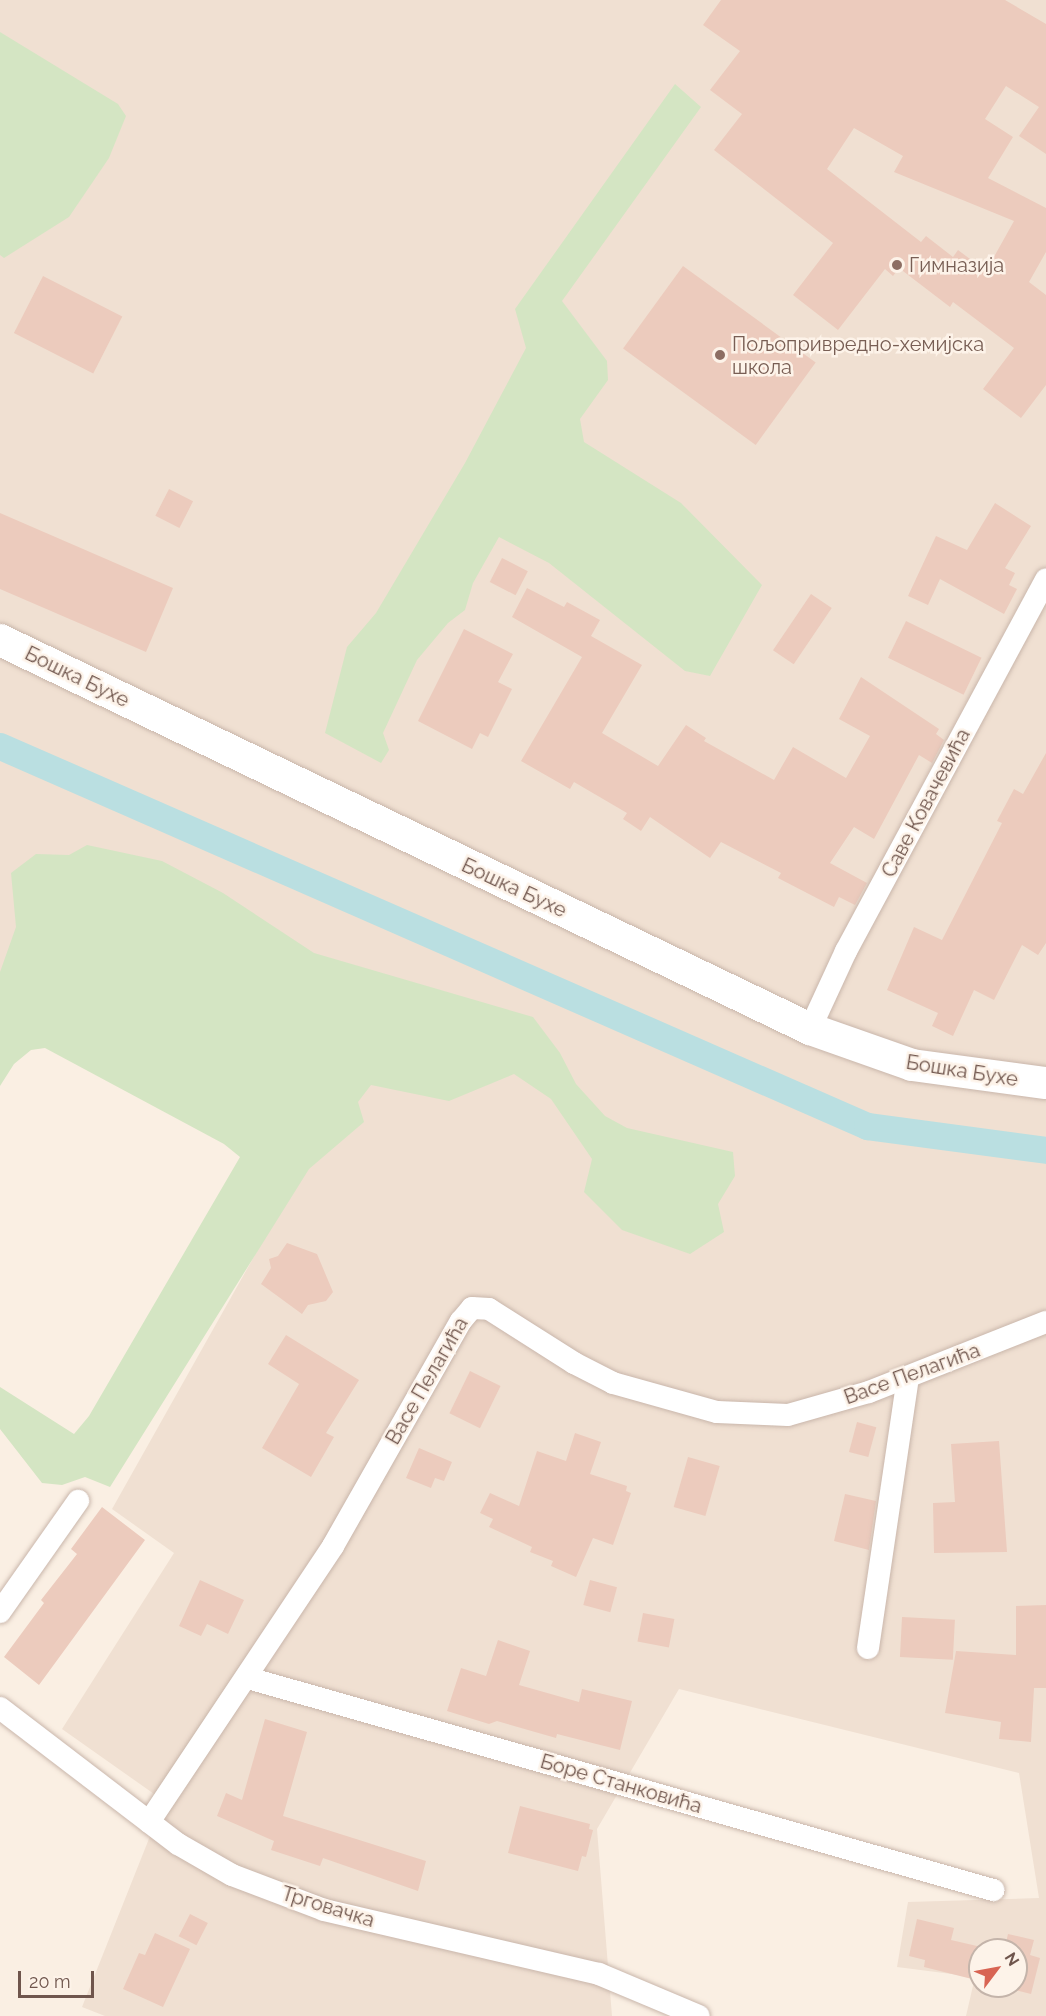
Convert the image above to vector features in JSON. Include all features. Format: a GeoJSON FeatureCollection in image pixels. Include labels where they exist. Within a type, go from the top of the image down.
{"type":"FeatureCollection","features":[{"type":"Feature","properties":{"kind":"main road","name":"Бошка Бухе"},"geometry":{"type":"LineString","coordinates":[[0,640],[810,1029],[912,1065],[1046,1083]]}},
{"type":"Feature","properties":{"kind":"street","name":"Саве Ковачевића"},"geometry":{"type":"LineString","coordinates":[[810,1029],[846,951],[1046,579]]}},
{"type":"Feature","properties":{"kind":"street","name":"Васе Пелагића"},"geometry":{"type":"LineString","coordinates":[[149,1822],[248,1678],[333,1546],[461,1321],[472,1308],[489,1309],[574,1363],[614,1383],[717,1412],[788,1415],[908,1378],[1046,1322]]}},
{"type":"Feature","properties":{"kind":"street"},"geometry":{"type":"LineString","coordinates":[[868,1648],[908,1378]]}},
{"type":"Feature","properties":{"kind":"street"},"geometry":{"type":"LineString","coordinates":[[0,1612],[78,1502]]}},
{"type":"Feature","properties":{"kind":"street","name":"Боре Станковића"},"geometry":{"type":"LineString","coordinates":[[248,1678],[993,1890]]}},
{"type":"Feature","properties":{"kind":"street","name":"Трговачка"},"geometry":{"type":"LineString","coordinates":[[0,1708],[149,1822],[217,1867],[324,1910],[567,1965],[699,2016]]}},
{"type":"Feature","properties":{"kind":"shaded area"},"geometry":{"type":"Polygon","coordinates":[[[0,0],[1046,0],[1046,2016],[966,2016],[970,1998],[1028,1998],[1028,1938],[968,1938],[968,1976],[897,1967],[908,1902],[1039,1898],[1019,1773],[679,1689],[597,1829],[612,2016],[105,2016],[82,2007],[164,1801],[62,1729],[174,1553],[112,1509],[301,1173],[24,1017],[0,1052],[0,0]]]}},
{"type":"Feature","properties":{"kind":"green space"},"geometry":{"type":"Polygon","coordinates":[[[0,32],[118,104],[126,116],[109,158],[69,217],[4,258],[0,255],[0,32]]]}},
{"type":"Feature","properties":{"kind":"green space"},"geometry":{"type":"Polygon","coordinates":[[[675,84],[701,107],[562,301],[607,361],[608,380],[580,419],[584,442],[681,503],[762,585],[710,676],[685,671],[549,563],[499,537],[473,583],[465,610],[448,623],[417,660],[383,733],[389,750],[381,763],[325,733],[347,647],[376,613],[465,463],[526,348],[515,309],[675,84]]]}},
{"type":"Feature","properties":{"kind":"green space"},"geometry":{"type":"Polygon","coordinates":[[[87,845],[162,861],[223,893],[314,953],[533,1017],[560,1053],[576,1084],[605,1116],[627,1128],[733,1152],[735,1176],[718,1204],[724,1232],[690,1254],[622,1230],[584,1192],[592,1159],[551,1099],[514,1074],[449,1101],[371,1085],[358,1102],[364,1122],[309,1169],[110,1487],[85,1477],[62,1485],[42,1483],[0,1429],[0,1387],[74,1434],[89,1416],[240,1157],[224,1144],[45,1048],[31,1050],[14,1064],[0,1086],[0,972],[16,927],[11,873],[36,854],[69,855],[87,845]]]}},
{"type":"Feature","properties":{"kind":"building"},"geometry":{"type":"Polygon","coordinates":[[[721,0],[1005,0],[1046,24],[1046,154],[1019,136],[1039,107],[1006,86],[985,119],[1013,137],[988,178],[1046,208],[1046,252],[1029,282],[1046,295],[1046,385],[1021,418],[983,389],[1014,348],[953,302],[950,307],[899,268],[893,276],[885,269],[838,330],[793,295],[833,243],[714,150],[742,114],[710,90],[740,51],[703,25],[721,0]],[[854,128],[827,169],[921,242],[926,236],[953,257],[958,250],[982,268],[987,262],[990,264],[1014,221],[894,172],[903,156],[854,128]]]}},
{"type":"Feature","properties":{"kind":"building","name":"Пољопривредно-хемијска школа"},"geometry":{"type":"Polygon","coordinates":[[[683,266],[816,362],[756,445],[623,349],[683,266]]]}},
{"type":"Feature","properties":{"kind":"building"},"geometry":{"type":"Polygon","coordinates":[[[43,276],[122,316],[93,373],[14,333],[43,276]]]}},
{"type":"Feature","properties":{"kind":"building"},"geometry":{"type":"Polygon","coordinates":[[[169,489],[193,501],[179,528],[155,516],[169,489]]]}},
{"type":"Feature","properties":{"kind":"building"},"geometry":{"type":"Polygon","coordinates":[[[995,503],[1031,526],[1005,568],[1015,573],[1009,585],[1017,589],[1004,614],[940,579],[928,605],[908,596],[936,536],[967,550],[995,503]]]}},
{"type":"Feature","properties":{"kind":"building"},"geometry":{"type":"Polygon","coordinates":[[[0,513],[173,588],[146,652],[0,589],[0,513]]]}},
{"type":"Feature","properties":{"kind":"building"},"geometry":{"type":"Polygon","coordinates":[[[502,558],[528,571],[516,595],[490,582],[502,558]]]}},
{"type":"Feature","properties":{"kind":"building"},"geometry":{"type":"Polygon","coordinates":[[[527,588],[564,607],[567,602],[600,620],[591,636],[642,665],[602,733],[658,766],[686,725],[706,738],[704,741],[774,780],[793,747],[846,778],[870,736],[839,719],[861,677],[939,729],[936,734],[944,740],[932,763],[919,755],[874,839],[854,827],[830,863],[867,883],[855,905],[839,897],[834,907],[778,878],[781,873],[721,842],[710,858],[650,817],[641,831],[623,819],[627,813],[574,782],[570,789],[521,761],[582,657],[512,617],[527,588]]]}},
{"type":"Feature","properties":{"kind":"building"},"geometry":{"type":"Polygon","coordinates":[[[811,594],[832,608],[794,664],[773,650],[811,594]]]}},
{"type":"Feature","properties":{"kind":"building"},"geometry":{"type":"Polygon","coordinates":[[[906,621],[981,658],[964,695],[888,658],[906,621]]]}},
{"type":"Feature","properties":{"kind":"building"},"geometry":{"type":"Polygon","coordinates":[[[464,629],[513,654],[498,682],[512,689],[488,737],[480,733],[472,749],[418,721],[464,629]]]}},
{"type":"Feature","properties":{"kind":"building"},"geometry":{"type":"Polygon","coordinates":[[[1046,753],[1046,943],[1038,955],[1022,945],[994,1000],[974,990],[953,1036],[932,1026],[938,1013],[887,990],[914,927],[942,940],[1002,823],[997,821],[1014,789],[1023,794],[1046,753]]]}},
{"type":"Feature","properties":{"kind":"building"},"geometry":{"type":"Polygon","coordinates":[[[287,1243],[317,1254],[333,1292],[326,1301],[308,1305],[302,1314],[261,1284],[271,1268],[269,1259],[278,1256],[287,1243]]]}},
{"type":"Feature","properties":{"kind":"building"},"geometry":{"type":"Polygon","coordinates":[[[286,1335],[359,1380],[326,1433],[334,1437],[311,1477],[262,1448],[299,1384],[268,1364],[286,1335]]]}},
{"type":"Feature","properties":{"kind":"building"},"geometry":{"type":"Polygon","coordinates":[[[470,1371],[501,1386],[480,1428],[449,1413],[470,1371]]]}},
{"type":"Feature","properties":{"kind":"building"},"geometry":{"type":"Polygon","coordinates":[[[857,1422],[876,1427],[868,1457],[849,1452],[857,1422]]]}},
{"type":"Feature","properties":{"kind":"building"},"geometry":{"type":"Polygon","coordinates":[[[575,1433],[601,1442],[590,1474],[627,1486],[626,1491],[631,1493],[613,1545],[593,1538],[576,1577],[551,1566],[553,1561],[530,1552],[532,1547],[489,1527],[493,1519],[480,1513],[490,1493],[519,1506],[537,1451],[566,1461],[575,1433]]]}},
{"type":"Feature","properties":{"kind":"building"},"geometry":{"type":"Polygon","coordinates":[[[999,1441],[1007,1552],[934,1553],[933,1503],[955,1502],[951,1444],[999,1441]]]}},
{"type":"Feature","properties":{"kind":"building"},"geometry":{"type":"Polygon","coordinates":[[[419,1448],[452,1462],[444,1481],[435,1478],[431,1488],[406,1478],[419,1448]]]}},
{"type":"Feature","properties":{"kind":"building"},"geometry":{"type":"Polygon","coordinates":[[[688,1457],[720,1466],[705,1516],[674,1507],[688,1457]]]}},
{"type":"Feature","properties":{"kind":"building"},"geometry":{"type":"Polygon","coordinates":[[[845,1494],[876,1501],[869,1550],[834,1541],[845,1494]]]}},
{"type":"Feature","properties":{"kind":"building"},"geometry":{"type":"Polygon","coordinates":[[[102,1507],[145,1540],[39,1685],[4,1657],[44,1603],[41,1600],[77,1554],[71,1549],[102,1507]]]}},
{"type":"Feature","properties":{"kind":"building"},"geometry":{"type":"Polygon","coordinates":[[[200,1580],[244,1600],[228,1634],[207,1624],[201,1636],[179,1626],[200,1580]]]}},
{"type":"Feature","properties":{"kind":"building"},"geometry":{"type":"Polygon","coordinates":[[[590,1580],[617,1587],[610,1612],[583,1605],[590,1580]]]}},
{"type":"Feature","properties":{"kind":"building"},"geometry":{"type":"Polygon","coordinates":[[[1046,1605],[1046,1688],[1034,1688],[1031,1742],[999,1739],[1001,1722],[945,1713],[956,1651],[1016,1655],[1016,1606],[1046,1605]]]}},
{"type":"Feature","properties":{"kind":"building"},"geometry":{"type":"Polygon","coordinates":[[[643,1613],[674,1619],[669,1648],[637,1641],[643,1613]]]}},
{"type":"Feature","properties":{"kind":"building"},"geometry":{"type":"Polygon","coordinates":[[[902,1617],[955,1620],[953,1660],[900,1657],[902,1617]]]}},
{"type":"Feature","properties":{"kind":"building"},"geometry":{"type":"Polygon","coordinates":[[[498,1640],[530,1651],[519,1685],[579,1702],[582,1689],[632,1701],[620,1750],[557,1734],[556,1738],[497,1721],[489,1724],[447,1711],[461,1668],[486,1676],[498,1640]]]}},
{"type":"Feature","properties":{"kind":"building"},"geometry":{"type":"Polygon","coordinates":[[[265,1719],[307,1732],[283,1816],[426,1861],[418,1891],[323,1858],[320,1866],[271,1850],[274,1841],[217,1816],[226,1793],[242,1800],[265,1719]]]}},
{"type":"Feature","properties":{"kind":"building"},"geometry":{"type":"Polygon","coordinates":[[[520,1806],[590,1824],[589,1829],[593,1830],[586,1857],[582,1856],[578,1871],[508,1853],[520,1806]]]}},
{"type":"Feature","properties":{"kind":"building"},"geometry":{"type":"Polygon","coordinates":[[[190,1914],[208,1923],[196,1945],[179,1936],[190,1914]]]}},
{"type":"Feature","properties":{"kind":"building"},"geometry":{"type":"Polygon","coordinates":[[[917,1919],[954,1928],[951,1940],[968,1944],[968,1978],[924,1967],[925,1960],[909,1956],[917,1919]]]}},
{"type":"Feature","properties":{"kind":"building"},"geometry":{"type":"Polygon","coordinates":[[[155,1933],[190,1949],[163,2007],[123,1989],[139,1953],[145,1955],[155,1933]]]}},
{"type":"Feature","properties":{"kind":"building"},"geometry":{"type":"Polygon","coordinates":[[[1008,1934],[1025,1938],[1007,1938],[1008,1934]]]}},
{"type":"Feature","properties":{"kind":"building"},"geometry":{"type":"Polygon","coordinates":[[[1028,1939],[1034,1940],[1030,1955],[1040,1958],[1031,1994],[1028,1993],[1028,1939]]]}},
{"type":"Feature","properties":{"kind":"waterway"},"geometry":{"type":"LineString","coordinates":[[0,746],[867,1126],[1046,1150]]}},
{"type":"Feature","properties":{"kind":"place","name":"Гимназија"},"geometry":{"type":"Point","coordinates":[897,265]}},
{"type":"Feature","properties":{"kind":"place","name":"Пољопривредно-хемијска школа"},"geometry":{"type":"Point","coordinates":[720,355]}}]}
